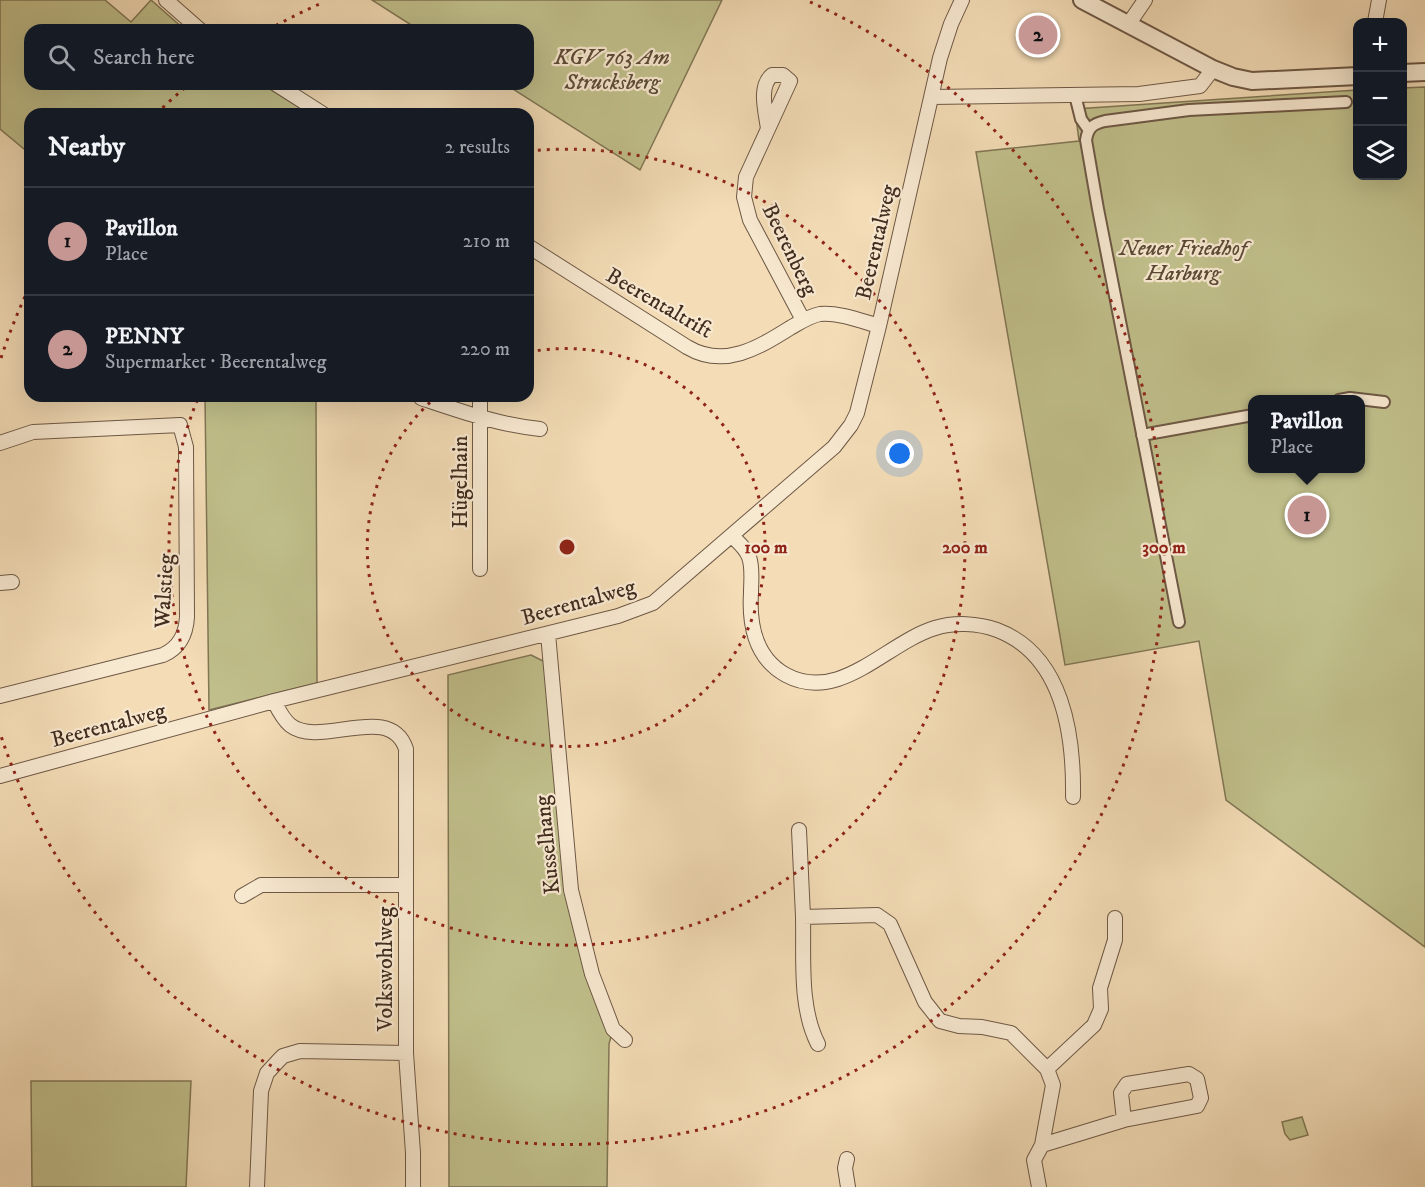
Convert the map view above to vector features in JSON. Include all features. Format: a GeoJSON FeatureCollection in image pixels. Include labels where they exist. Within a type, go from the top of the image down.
{"type":"FeatureCollection","features":[{"type":"Feature","properties":{"kind":"street"},"geometry":{"type":"LineString","coordinates":[[166,0],[193,24]]}},
{"type":"Feature","properties":{"kind":"street","name":"Beerentalweg"},"geometry":{"type":"LineString","coordinates":[[0,776],[274,701],[618,616],[653,603],[834,447],[851,425],[879,326],[944,46],[962,0]]}},
{"type":"Feature","properties":{"kind":"street"},"geometry":{"type":"LineString","coordinates":[[1082,0],[1213,69],[1233,77],[1252,81],[1353,76]]}},
{"type":"Feature","properties":{"kind":"street"},"geometry":{"type":"LineString","coordinates":[[1128,25],[1145,0]]}},
{"type":"Feature","properties":{"kind":"street"},"geometry":{"type":"LineString","coordinates":[[1376,18],[1379,0]]}},
{"type":"Feature","properties":{"kind":"street"},"geometry":{"type":"LineString","coordinates":[[932,97],[1139,94],[1200,86],[1213,69]]}},
{"type":"Feature","properties":{"kind":"street"},"geometry":{"type":"LineString","coordinates":[[1407,73],[1425,72]]}},
{"type":"Feature","properties":{"kind":"street"},"geometry":{"type":"LineString","coordinates":[[285,90],[314,108]]}},
{"type":"Feature","properties":{"kind":"street"},"geometry":{"type":"LineString","coordinates":[[1075,95],[1081,119],[1088,129]]}},
{"type":"Feature","properties":{"kind":"street"},"geometry":{"type":"LineString","coordinates":[[1179,622],[1088,152],[1086,140],[1088,129],[1095,123],[1105,121],[1189,110],[1346,102]]}},
{"type":"Feature","properties":{"kind":"street","name":"Beerenberg"},"geometry":{"type":"LineString","coordinates":[[768,129],[746,177],[743,191],[745,205],[750,220],[803,320]]}},
{"type":"Feature","properties":{"kind":"street","name":"Beerentaltrift"},"geometry":{"type":"LineString","coordinates":[[534,250],[687,347],[705,354],[727,357],[743,354],[813,316],[826,314],[879,326]]}},
{"type":"Feature","properties":{"kind":"street"},"geometry":{"type":"LineString","coordinates":[[1365,400],[1384,402]]}},
{"type":"Feature","properties":{"kind":"street"},"geometry":{"type":"LineString","coordinates":[[433,402],[480,417],[540,429]]}},
{"type":"Feature","properties":{"kind":"street","name":"Hügelhain"},"geometry":{"type":"LineString","coordinates":[[480,402],[480,569]]}},
{"type":"Feature","properties":{"kind":"street"},"geometry":{"type":"LineString","coordinates":[[1142,435],[1248,416]]}},
{"type":"Feature","properties":{"kind":"street","name":"Walstieg"},"geometry":{"type":"LineString","coordinates":[[0,443],[33,432],[180,425],[186,447],[187,549],[187,624],[182,639],[171,651],[163,655],[0,696]]}},
{"type":"Feature","properties":{"kind":"street"},"geometry":{"type":"LineString","coordinates":[[732,536],[747,552],[751,564],[750,612],[754,637],[771,664],[795,679],[822,683],[842,678],[853,674],[906,640],[945,626],[983,626],[1004,633],[1025,646],[1043,665],[1059,697],[1070,738],[1073,797]]}},
{"type":"Feature","properties":{"kind":"street","name":"Kusselhang"},"geometry":{"type":"LineString","coordinates":[[548,634],[571,890],[592,974],[613,1029],[625,1040]]}},
{"type":"Feature","properties":{"kind":"street","name":"Volkswohlweg"},"geometry":{"type":"LineString","coordinates":[[274,701],[285,720],[300,730],[381,727],[392,730],[404,745],[406,755],[406,1053],[412,1131],[413,1187]]}},
{"type":"Feature","properties":{"kind":"street"},"geometry":{"type":"LineString","coordinates":[[799,830],[805,989],[810,1030],[818,1044]]}},
{"type":"Feature","properties":{"kind":"street","name":"Volkswohlweg"},"geometry":{"type":"LineString","coordinates":[[243,896],[261,885],[405,885]]}},
{"type":"Feature","properties":{"kind":"street"},"geometry":{"type":"LineString","coordinates":[[803,917],[877,915],[890,924],[926,1002],[940,1021],[1011,1033],[1047,1069],[1053,1085],[1042,1145],[1034,1160],[1039,1187]]}},
{"type":"Feature","properties":{"kind":"street"},"geometry":{"type":"LineString","coordinates":[[1047,1069],[1094,1025],[1101,1009],[1100,988],[1115,940],[1114,918]]}},
{"type":"Feature","properties":{"kind":"street","name":"Volkswohlweg"},"geometry":{"type":"LineString","coordinates":[[257,1187],[261,1091],[267,1073],[283,1056],[300,1051],[406,1053]]}},
{"type":"Feature","properties":{"kind":"street"},"geometry":{"type":"LineString","coordinates":[[1042,1145],[1124,1120],[1197,1106],[1201,1098],[1197,1079],[1189,1074],[1127,1084],[1121,1093],[1124,1120]]}},
{"type":"Feature","properties":{"kind":"street"},"geometry":{"type":"LineString","coordinates":[[847,1159],[845,1168],[848,1187]]}},
{"type":"Feature","properties":{"kind":"green space"},"geometry":{"type":"Polygon","coordinates":[[[0,0],[105,0],[131,22],[151,0],[178,24],[24,24],[24,90],[272,90],[300,108],[24,108],[24,149],[0,129],[0,0]]]}},
{"type":"Feature","properties":{"kind":"green space","name":"KGV 763 Am Strucksberg"},"geometry":{"type":"Polygon","coordinates":[[[372,0],[722,0],[640,170],[514,90],[534,90],[534,24],[410,24],[372,0]]]}},
{"type":"Feature","properties":{"kind":"green space","name":"Neuer Friedhof Harburg"},"geometry":{"type":"Polygon","coordinates":[[[1425,87],[1425,947],[1226,800],[1199,641],[1065,665],[976,152],[1079,141],[1075,109],[1353,90],[1353,180],[1407,180],[1407,88],[1425,87]]]}},
{"type":"Feature","properties":{"kind":"green space"},"geometry":{"type":"Polygon","coordinates":[[[205,402],[316,402],[317,683],[209,710],[205,402]]]}},
{"type":"Feature","properties":{"kind":"green space"},"geometry":{"type":"Polygon","coordinates":[[[531,655],[551,665],[567,853],[613,1029],[609,1044],[607,1187],[449,1187],[448,675],[531,655]]]}},
{"type":"Feature","properties":{"kind":"green space"},"geometry":{"type":"Polygon","coordinates":[[[31,1081],[191,1081],[186,1187],[32,1187],[31,1081]]]}},
{"type":"Feature","properties":{"kind":"green space"},"geometry":{"type":"Polygon","coordinates":[[[1302,1117],[1308,1135],[1290,1140],[1285,1134],[1282,1122],[1302,1117]]]}},
{"type":"Feature","properties":{"kind":"place","name":"PENNY"},"geometry":{"type":"Point","coordinates":[1038,35]}},
{"type":"Feature","properties":{"kind":"place","name":"Pavillon"},"geometry":{"type":"Point","coordinates":[1307,515]}}]}
